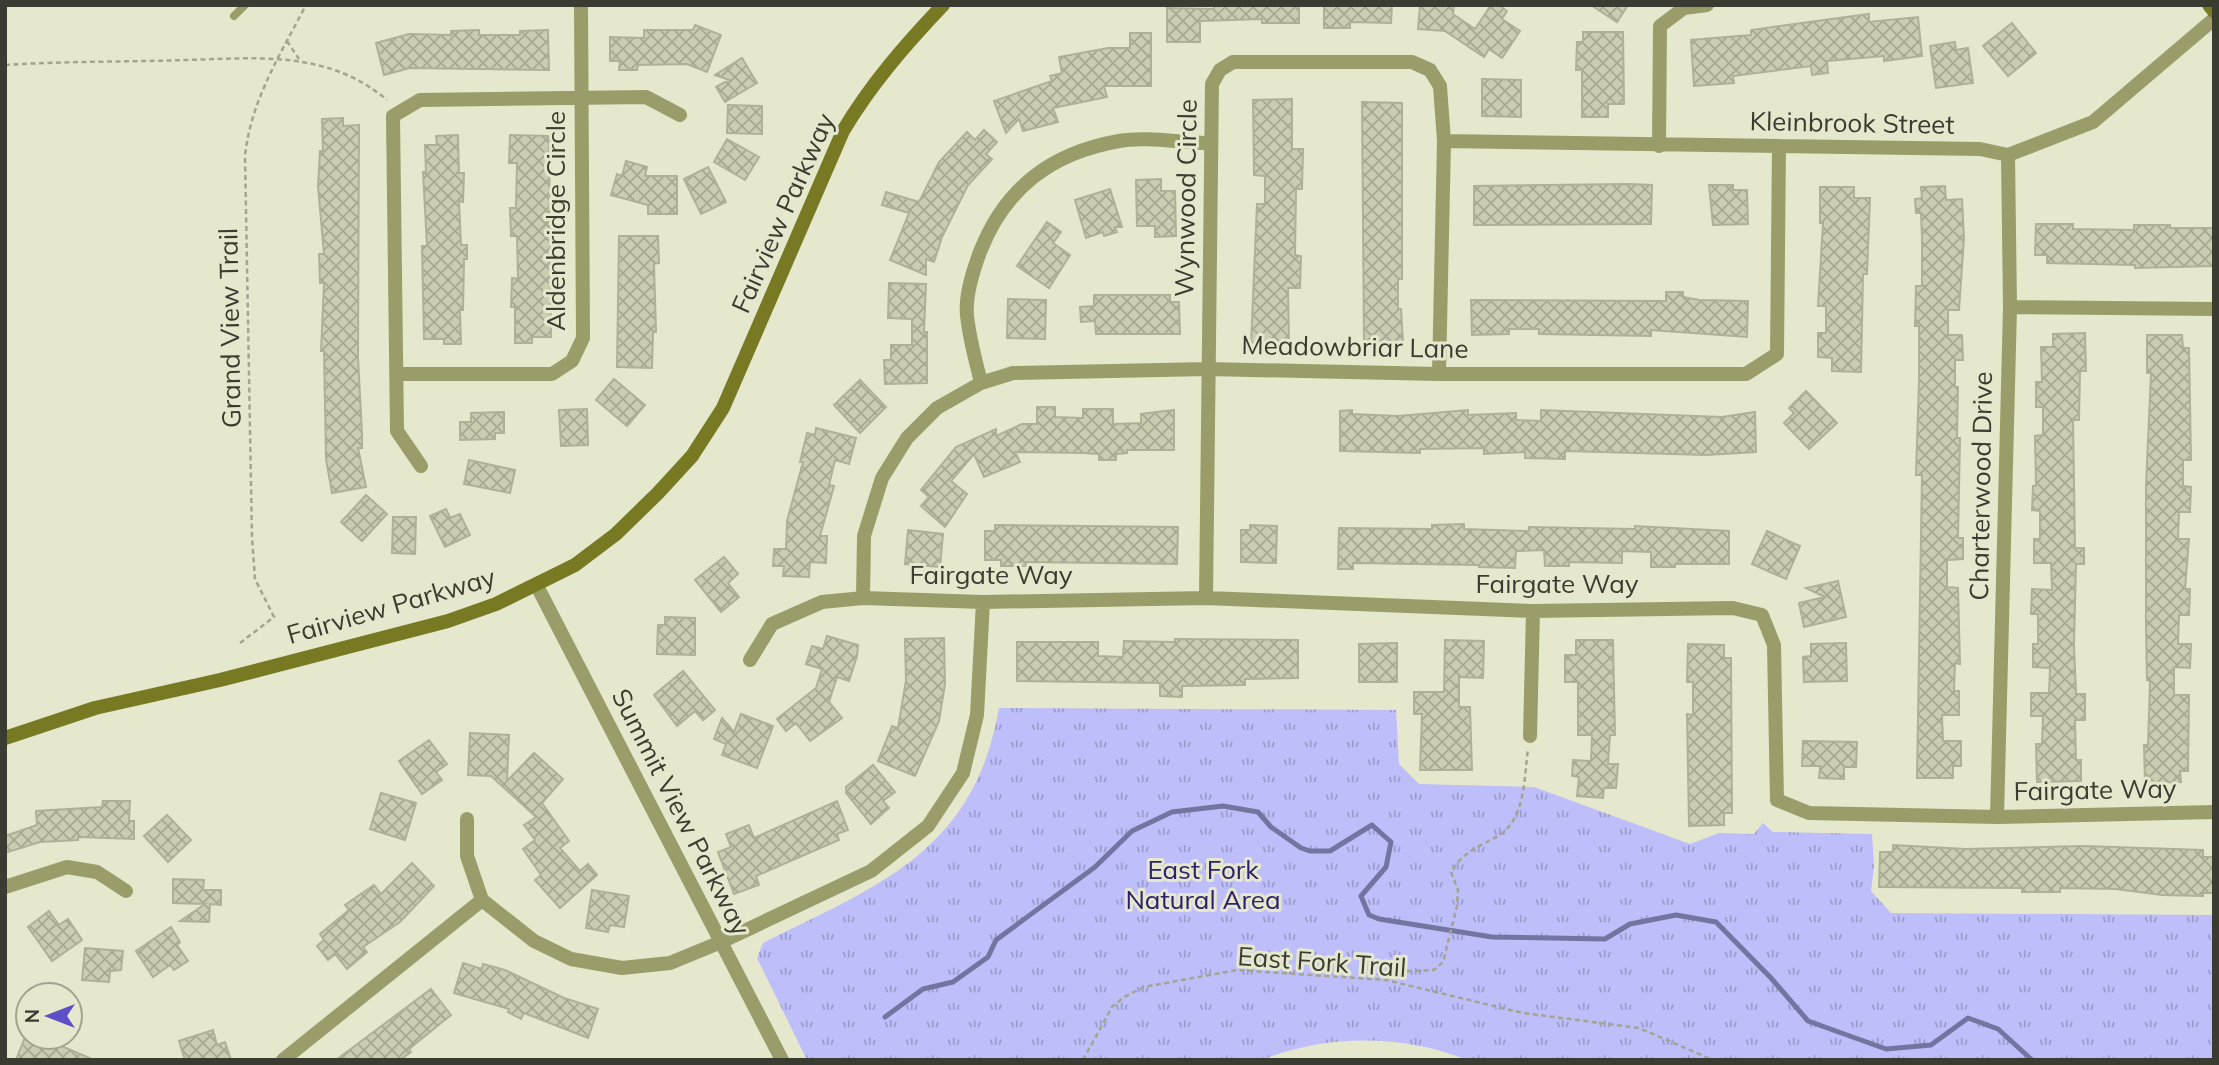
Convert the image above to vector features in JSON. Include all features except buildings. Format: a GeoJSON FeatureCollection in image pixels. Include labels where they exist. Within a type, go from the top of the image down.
{"type":"FeatureCollection","features":[{"type":"Feature","properties":{"kind":"main road","name":"Fairview Parkway"},"geometry":{"type":"LineString","coordinates":[[5,738],[95,708],[220,680],[448,621],[537,586],[575,565],[616,534],[692,456],[723,408],[843,131],[865,94],[895,55],[943,5]]}},
{"type":"Feature","properties":{"kind":"main road"},"geometry":{"type":"LineString","coordinates":[[2209,5],[2214,11]]}},
{"type":"Feature","properties":{"kind":"street"},"geometry":{"type":"LineString","coordinates":[[581,5],[581,98],[646,97],[680,115]]}},
{"type":"Feature","properties":{"kind":"street"},"geometry":{"type":"LineString","coordinates":[[1659,146],[1660,26],[1684,8],[1707,5]]}},
{"type":"Feature","properties":{"kind":"street"},"geometry":{"type":"LineString","coordinates":[[2008,155],[2093,122],[2214,19]]}},
{"type":"Feature","properties":{"kind":"street","name":"Wynwood Circle"},"geometry":{"type":"LineString","coordinates":[[1206,598],[1212,85],[1220,71],[1233,62],[1412,62],[1430,70],[1440,86],[1444,141],[1439,374]]}},
{"type":"Feature","properties":{"kind":"street","name":"Aldenbridge Circle"},"geometry":{"type":"LineString","coordinates":[[396,374],[552,374],[572,361],[583,338],[581,98],[420,100],[400,112]]}},
{"type":"Feature","properties":{"kind":"street"},"geometry":{"type":"LineString","coordinates":[[400,112],[393,116],[397,431],[421,466]]}},
{"type":"Feature","properties":{"kind":"street"},"geometry":{"type":"LineString","coordinates":[[981,383],[967,313],[973,270],[988,232],[1007,201],[1041,170],[1077,153],[1121,141],[1210,144]]}},
{"type":"Feature","properties":{"kind":"street","name":"Kleinbrook Street"},"geometry":{"type":"LineString","coordinates":[[1444,141],[1980,149],[2008,155]]}},
{"type":"Feature","properties":{"kind":"street","name":"Meadowbriar Lane"},"geometry":{"type":"LineString","coordinates":[[863,598],[864,536],[882,478],[907,438],[937,408],[981,383],[1013,373],[1042,370],[1208,369],[1439,374],[1746,374],[1777,354],[1779,146]]}},
{"type":"Feature","properties":{"kind":"street","name":"Charterwood Drive"},"geometry":{"type":"LineString","coordinates":[[1997,817],[2010,307],[2008,155]]}},
{"type":"Feature","properties":{"kind":"street"},"geometry":{"type":"LineString","coordinates":[[2010,307],[2214,309]]}},
{"type":"Feature","properties":{"kind":"street","name":"Summit View Parkway"},"geometry":{"type":"LineString","coordinates":[[537,586],[782,1060]]}},
{"type":"Feature","properties":{"kind":"street","name":"Fairgate Way"},"geometry":{"type":"LineString","coordinates":[[750,660],[772,624],[822,602],[863,598],[983,602],[1206,598],[1533,611],[1733,608],[1762,615],[1773,645],[1777,800],[1809,813],[1997,817],[2214,812]]}},
{"type":"Feature","properties":{"kind":"street"},"geometry":{"type":"LineString","coordinates":[[467,819],[467,856],[482,900],[534,941],[571,959],[622,968],[670,963],[721,942],[871,871],[928,826],[963,773],[976,715],[983,602]]}},
{"type":"Feature","properties":{"kind":"street"},"geometry":{"type":"LineString","coordinates":[[1530,736],[1533,611]]}},
{"type":"Feature","properties":{"kind":"street"},"geometry":{"type":"LineString","coordinates":[[5,887],[67,867],[97,872],[126,891]]}},
{"type":"Feature","properties":{"kind":"street"},"geometry":{"type":"LineString","coordinates":[[283,1060],[482,900]]}},
{"type":"Feature","properties":{"kind":"lane"},"geometry":{"type":"LineString","coordinates":[[234,16],[245,5]]}},
{"type":"Feature","properties":{"kind":"path","name":"Grand View Trail"},"geometry":{"type":"LineString","coordinates":[[240,643],[274,617],[256,579],[252,538],[245,156],[248,125],[254,106],[306,5]]}},
{"type":"Feature","properties":{"kind":"path"},"geometry":{"type":"LineString","coordinates":[[287,41],[300,61]]}},
{"type":"Feature","properties":{"kind":"path"},"geometry":{"type":"LineString","coordinates":[[5,65],[113,59],[278,57],[327,68],[376,92],[400,112]]}},
{"type":"Feature","properties":{"kind":"path"},"geometry":{"type":"LineString","coordinates":[[1387,979],[1390,972],[1434,970],[1440,967],[1449,945],[1458,890],[1451,872],[1460,857],[1500,834],[1513,821],[1521,801],[1530,736]]}},
{"type":"Feature","properties":{"kind":"path","name":"East Fork Trail"},"geometry":{"type":"LineString","coordinates":[[1083,1060],[1112,1007],[1144,987],[1237,970],[1387,979],[1522,1013],[1639,1028],[1713,1060]]}},
{"type":"Feature","properties":{"kind":"green space","name":"East Fork Natural Area"},"geometry":{"type":"Polygon","coordinates":[[[999,708],[1396,710],[1399,764],[1419,784],[1534,787],[1690,844],[1719,833],[1754,834],[1763,823],[1773,832],[1872,834],[1874,866],[1871,891],[1891,913],[2214,915],[2214,1060],[1467,1060],[1417,1045],[1364,1040],[1312,1045],[1262,1060],[807,1060],[757,958],[763,943],[882,881],[915,858],[944,830],[968,797],[986,757],[999,708]]]}},
{"type":"Feature","properties":{"kind":"waterway"},"geometry":{"type":"LineString","coordinates":[[885,1017],[923,989],[953,982],[988,957],[996,940],[1095,867],[1132,831],[1172,812],[1223,806],[1258,812],[1271,827],[1301,848],[1310,851],[1330,851],[1372,825],[1391,842],[1386,867],[1361,896],[1369,915],[1379,919],[1492,937],[1605,939],[1630,924],[1676,915],[1716,922],[1771,978],[1808,1021],[1886,1049],[1931,1045],[1968,1018],[1998,1029],[2032,1060]]}}]}
